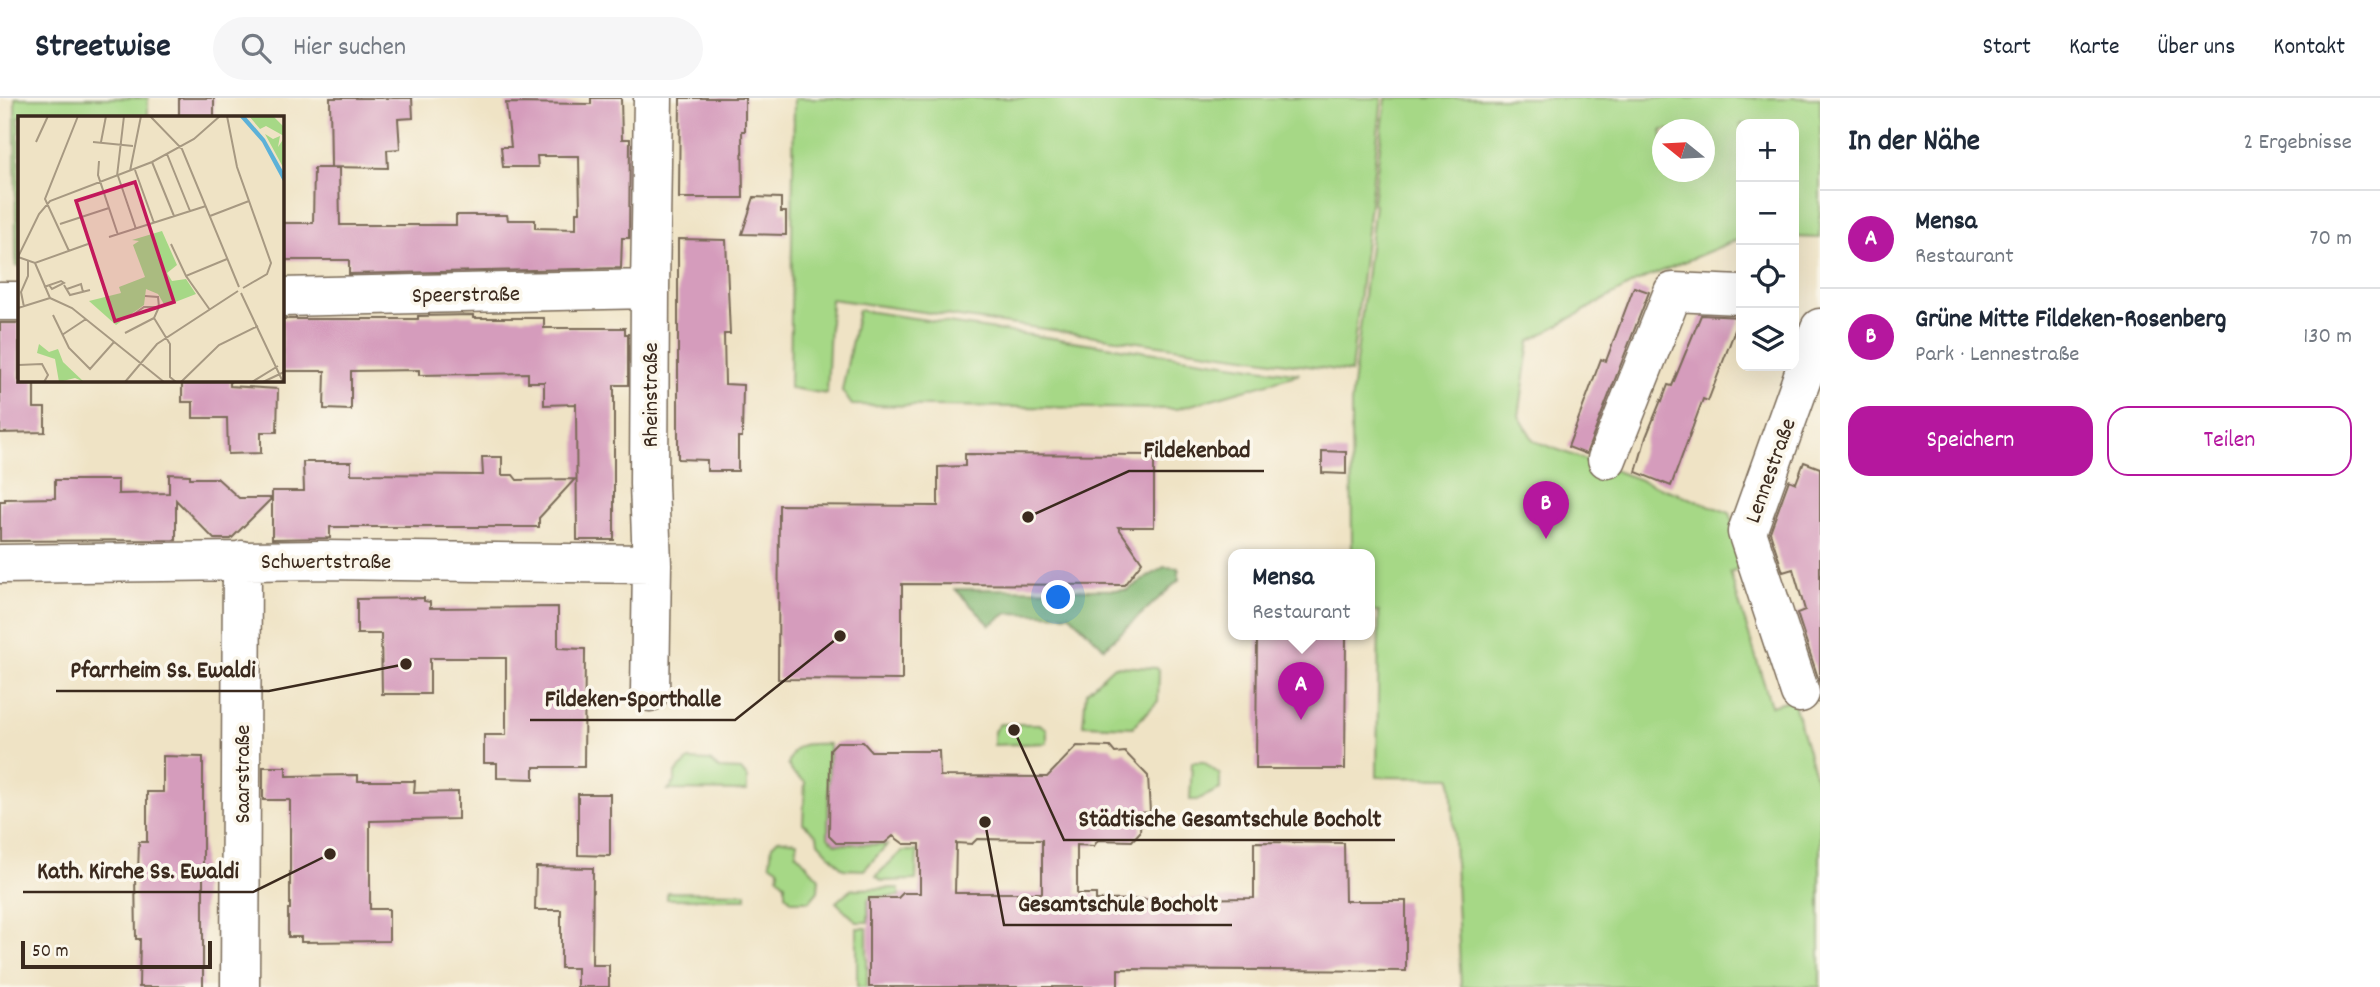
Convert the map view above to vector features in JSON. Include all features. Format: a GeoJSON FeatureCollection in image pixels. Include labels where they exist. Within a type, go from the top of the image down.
{"type":"FeatureCollection","features":[{"type":"Feature","properties":{"kind":"street","name":"Rheinstraße"},"geometry":{"type":"LineString","coordinates":[[650,692],[653,98]]}},
{"type":"Feature","properties":{"kind":"street","name":"Speerstraße"},"geometry":{"type":"LineString","coordinates":[[284,297],[650,289]]}},
{"type":"Feature","properties":{"kind":"street"},"geometry":{"type":"LineString","coordinates":[[1607,459],[1673,292],[1736,295]]}},
{"type":"Feature","properties":{"kind":"street"},"geometry":{"type":"LineString","coordinates":[[0,301],[18,301]]}},
{"type":"Feature","properties":{"kind":"street"},"geometry":{"type":"LineString","coordinates":[[1799,321],[1820,321]]}},
{"type":"Feature","properties":{"kind":"street","name":"Lennestraße"},"geometry":{"type":"LineString","coordinates":[[1800,693],[1747,532],[1820,328]]}},
{"type":"Feature","properties":{"kind":"street","name":"Schwertstraße"},"geometry":{"type":"LineString","coordinates":[[0,564],[242,560],[652,564]]}},
{"type":"Feature","properties":{"kind":"street","name":"Saarstraße"},"geometry":{"type":"LineString","coordinates":[[240,987],[242,560]]}},
{"type":"Feature","properties":{"kind":"green space"},"geometry":{"type":"Polygon","coordinates":[[[15,98],[148,98],[148,116],[18,116],[16,266],[15,98]]]}},
{"type":"Feature","properties":{"kind":"green space"},"geometry":{"type":"Polygon","coordinates":[[[794,98],[1382,98],[1351,372],[831,299],[827,394],[790,388],[794,98]]]}},
{"type":"Feature","properties":{"kind":"green space"},"geometry":{"type":"Polygon","coordinates":[[[1386,98],[1820,98],[1820,238],[1799,237],[1799,119],[1736,119],[1736,240],[1636,282],[1530,341],[1519,416],[1534,441],[1730,513],[1749,565],[1730,573],[1771,706],[1793,700],[1820,792],[1820,987],[1461,987],[1451,778],[1377,777],[1379,612],[1375,612],[1375,549],[1352,549],[1351,404],[1386,98]]]}},
{"type":"Feature","properties":{"kind":"green space"},"geometry":{"type":"Polygon","coordinates":[[[858,310],[1300,374],[1177,409],[852,405],[842,391],[858,310]]]}},
{"type":"Feature","properties":{"kind":"green space"},"geometry":{"type":"Polygon","coordinates":[[[1164,567],[1179,568],[1179,580],[1104,648],[1070,615],[1008,613],[990,625],[955,589],[1127,590],[1164,567]]]}},
{"type":"Feature","properties":{"kind":"green space"},"geometry":{"type":"Polygon","coordinates":[[[1114,666],[1157,668],[1158,701],[1133,727],[1083,725],[1086,692],[1114,666]]]}},
{"type":"Feature","properties":{"kind":"green space"},"geometry":{"type":"Polygon","coordinates":[[[1000,724],[1039,724],[1047,729],[1047,743],[994,745],[994,731],[1000,724]]]}},
{"type":"Feature","properties":{"kind":"green space"},"geometry":{"type":"Polygon","coordinates":[[[829,744],[828,837],[836,844],[887,845],[864,870],[843,869],[818,842],[817,835],[803,823],[805,782],[793,773],[788,765],[798,747],[829,744]]]}},
{"type":"Feature","properties":{"kind":"green space"},"geometry":{"type":"Polygon","coordinates":[[[689,760],[710,761],[719,769],[741,770],[747,777],[747,791],[668,790],[675,782],[675,773],[689,760]]]}},
{"type":"Feature","properties":{"kind":"green space"},"geometry":{"type":"Polygon","coordinates":[[[1192,762],[1204,762],[1220,775],[1220,789],[1197,800],[1190,800],[1192,762]]]}},
{"type":"Feature","properties":{"kind":"green space"},"geometry":{"type":"Polygon","coordinates":[[[778,839],[797,842],[796,853],[819,878],[818,891],[810,901],[792,901],[785,894],[785,884],[778,877],[779,869],[770,863],[772,845],[778,839]]]}},
{"type":"Feature","properties":{"kind":"green space"},"geometry":{"type":"Polygon","coordinates":[[[902,851],[917,851],[916,880],[882,881],[876,876],[902,851]]]}},
{"type":"Feature","properties":{"kind":"green space"},"geometry":{"type":"Polygon","coordinates":[[[899,888],[899,896],[870,897],[868,922],[857,922],[836,902],[851,889],[899,888]]]}},
{"type":"Feature","properties":{"kind":"green space"},"geometry":{"type":"Polygon","coordinates":[[[667,892],[746,893],[746,899],[667,899],[667,892]]]}},
{"type":"Feature","properties":{"kind":"green space"},"geometry":{"type":"Polygon","coordinates":[[[857,928],[867,928],[867,987],[857,987],[857,928]]]}},
{"type":"Feature","properties":{"kind":"building"},"geometry":{"type":"Polygon","coordinates":[[[179,98],[214,98],[214,116],[179,116],[179,98]]]}},
{"type":"Feature","properties":{"kind":"building"},"geometry":{"type":"Polygon","coordinates":[[[330,98],[412,98],[413,118],[398,119],[400,149],[387,150],[388,168],[331,167],[330,98]]]}},
{"type":"Feature","properties":{"kind":"building"},"geometry":{"type":"Polygon","coordinates":[[[591,98],[621,98],[622,139],[630,139],[629,238],[622,238],[621,268],[349,274],[349,260],[284,260],[284,223],[313,223],[314,168],[339,168],[340,225],[456,225],[456,215],[507,215],[508,220],[535,220],[535,228],[576,229],[576,212],[580,212],[579,156],[537,156],[538,167],[503,167],[501,147],[511,147],[506,103],[591,104],[591,98]]]}},
{"type":"Feature","properties":{"kind":"building"},"geometry":{"type":"Polygon","coordinates":[[[680,98],[745,98],[745,131],[742,131],[743,198],[679,198],[680,98]]]}},
{"type":"Feature","properties":{"kind":"building"},"geometry":{"type":"Polygon","coordinates":[[[754,197],[781,198],[781,212],[786,212],[786,235],[742,234],[754,197]]]}},
{"type":"Feature","properties":{"kind":"building"},"geometry":{"type":"Polygon","coordinates":[[[678,239],[726,240],[730,334],[724,334],[725,384],[743,385],[738,471],[707,471],[707,460],[678,459],[678,239]]]}},
{"type":"Feature","properties":{"kind":"building"},"geometry":{"type":"Polygon","coordinates":[[[1634,287],[1649,292],[1586,454],[1568,447],[1601,359],[1606,361],[1634,287]]]}},
{"type":"Feature","properties":{"kind":"building"},"geometry":{"type":"Polygon","coordinates":[[[1701,315],[1736,317],[1736,328],[1708,401],[1703,399],[1671,486],[1636,472],[1661,400],[1668,385],[1672,386],[1701,315]]]}},
{"type":"Feature","properties":{"kind":"building"},"geometry":{"type":"Polygon","coordinates":[[[418,316],[544,318],[544,328],[625,328],[625,334],[628,334],[628,385],[614,385],[614,540],[577,540],[576,404],[544,405],[544,382],[528,382],[528,373],[419,375],[419,370],[351,371],[351,410],[324,409],[325,371],[284,371],[284,319],[418,319],[418,316]]]}},
{"type":"Feature","properties":{"kind":"building"},"geometry":{"type":"Polygon","coordinates":[[[0,323],[18,323],[18,382],[34,382],[34,408],[45,408],[45,432],[0,433],[0,323]]]}},
{"type":"Feature","properties":{"kind":"building"},"geometry":{"type":"Polygon","coordinates":[[[182,382],[230,382],[230,386],[278,389],[277,432],[261,432],[261,453],[228,454],[227,418],[193,418],[193,402],[182,402],[182,382]]]}},
{"type":"Feature","properties":{"kind":"building"},"geometry":{"type":"Polygon","coordinates":[[[1322,451],[1346,452],[1346,474],[1322,473],[1322,451]]]}},
{"type":"Feature","properties":{"kind":"building"},"geometry":{"type":"Polygon","coordinates":[[[965,454],[1154,455],[1154,527],[1118,527],[1142,562],[1124,585],[902,584],[902,680],[778,679],[779,505],[938,506],[938,467],[965,466],[965,454]]]}},
{"type":"Feature","properties":{"kind":"building"},"geometry":{"type":"Polygon","coordinates":[[[482,457],[502,457],[502,475],[513,475],[517,480],[575,479],[539,518],[539,527],[330,527],[330,538],[272,539],[272,491],[304,491],[303,462],[351,462],[351,474],[483,475],[482,457]]]}},
{"type":"Feature","properties":{"kind":"building"},"geometry":{"type":"Polygon","coordinates":[[[1804,462],[1820,468],[1820,684],[1797,613],[1805,610],[1793,569],[1783,572],[1770,532],[1789,480],[1796,483],[1804,462]]]}},
{"type":"Feature","properties":{"kind":"building"},"geometry":{"type":"Polygon","coordinates":[[[169,474],[190,475],[190,478],[217,478],[239,498],[272,498],[231,539],[214,539],[176,500],[176,540],[0,541],[0,501],[55,498],[55,480],[118,480],[118,494],[169,493],[169,474]]]}},
{"type":"Feature","properties":{"kind":"building"},"geometry":{"type":"Polygon","coordinates":[[[424,598],[424,601],[430,602],[430,608],[558,607],[558,648],[585,649],[584,767],[534,767],[534,779],[497,778],[497,763],[484,763],[484,735],[506,735],[506,658],[430,658],[430,694],[382,694],[381,634],[357,634],[357,599],[424,598]]]}},
{"type":"Feature","properties":{"kind":"building"},"geometry":{"type":"Polygon","coordinates":[[[1257,640],[1346,640],[1345,769],[1256,769],[1257,640]]]}},
{"type":"Feature","properties":{"kind":"building"},"geometry":{"type":"Polygon","coordinates":[[[837,742],[863,742],[871,751],[939,751],[940,776],[1047,777],[1077,746],[1110,747],[1115,753],[1125,752],[1148,776],[1150,812],[1141,813],[1140,832],[1132,841],[1098,840],[1094,846],[1077,845],[1077,894],[1096,894],[1096,900],[1254,898],[1254,842],[1344,843],[1345,901],[1406,901],[1406,971],[1118,969],[1118,987],[869,987],[869,898],[898,898],[903,893],[920,893],[920,844],[904,844],[893,836],[885,843],[836,843],[829,836],[830,749],[837,742]],[[977,839],[972,844],[956,843],[955,893],[1042,893],[1042,840],[977,839]]]}},
{"type":"Feature","properties":{"kind":"building"},"geometry":{"type":"Polygon","coordinates":[[[163,756],[203,757],[203,987],[139,987],[140,939],[136,939],[135,873],[138,873],[139,842],[147,842],[147,792],[163,792],[163,756]]]}},
{"type":"Feature","properties":{"kind":"building"},"geometry":{"type":"Polygon","coordinates":[[[263,767],[286,767],[286,776],[358,775],[358,781],[415,781],[414,793],[458,792],[458,819],[370,821],[370,909],[389,909],[389,941],[301,942],[301,937],[288,937],[290,800],[263,800],[263,767]]]}},
{"type":"Feature","properties":{"kind":"building"},"geometry":{"type":"Polygon","coordinates":[[[578,794],[610,794],[610,856],[578,855],[578,794]]]}},
{"type":"Feature","properties":{"kind":"building"},"geometry":{"type":"Polygon","coordinates":[[[536,867],[593,868],[592,965],[609,965],[609,987],[577,987],[577,968],[561,968],[561,910],[535,910],[536,867]]]}},
{"type":"Feature","properties":{"kind":"place","name":"Fildekenbad"},"geometry":{"type":"Point","coordinates":[1028,517]}},
{"type":"Feature","properties":{"kind":"place","name":"Grüne Mitte Fildeken-Rosenberg"},"geometry":{"type":"Point","coordinates":[1546,539]}},
{"type":"Feature","properties":{"kind":"place","name":"Fildeken-Sporthalle"},"geometry":{"type":"Point","coordinates":[840,636]}},
{"type":"Feature","properties":{"kind":"place","name":"Pfarrheim Ss. Ewaldi"},"geometry":{"type":"Point","coordinates":[406,664]}},
{"type":"Feature","properties":{"kind":"place","name":"Mensa"},"geometry":{"type":"Point","coordinates":[1301,720]}},
{"type":"Feature","properties":{"kind":"place","name":"Städtische Gesamtschule Bocholt"},"geometry":{"type":"Point","coordinates":[1014,730]}},
{"type":"Feature","properties":{"kind":"place","name":"Gesamtschule Bocholt"},"geometry":{"type":"Point","coordinates":[985,822]}},
{"type":"Feature","properties":{"kind":"place","name":"Kath. Kirche Ss. Ewaldi"},"geometry":{"type":"Point","coordinates":[330,854]}}]}
